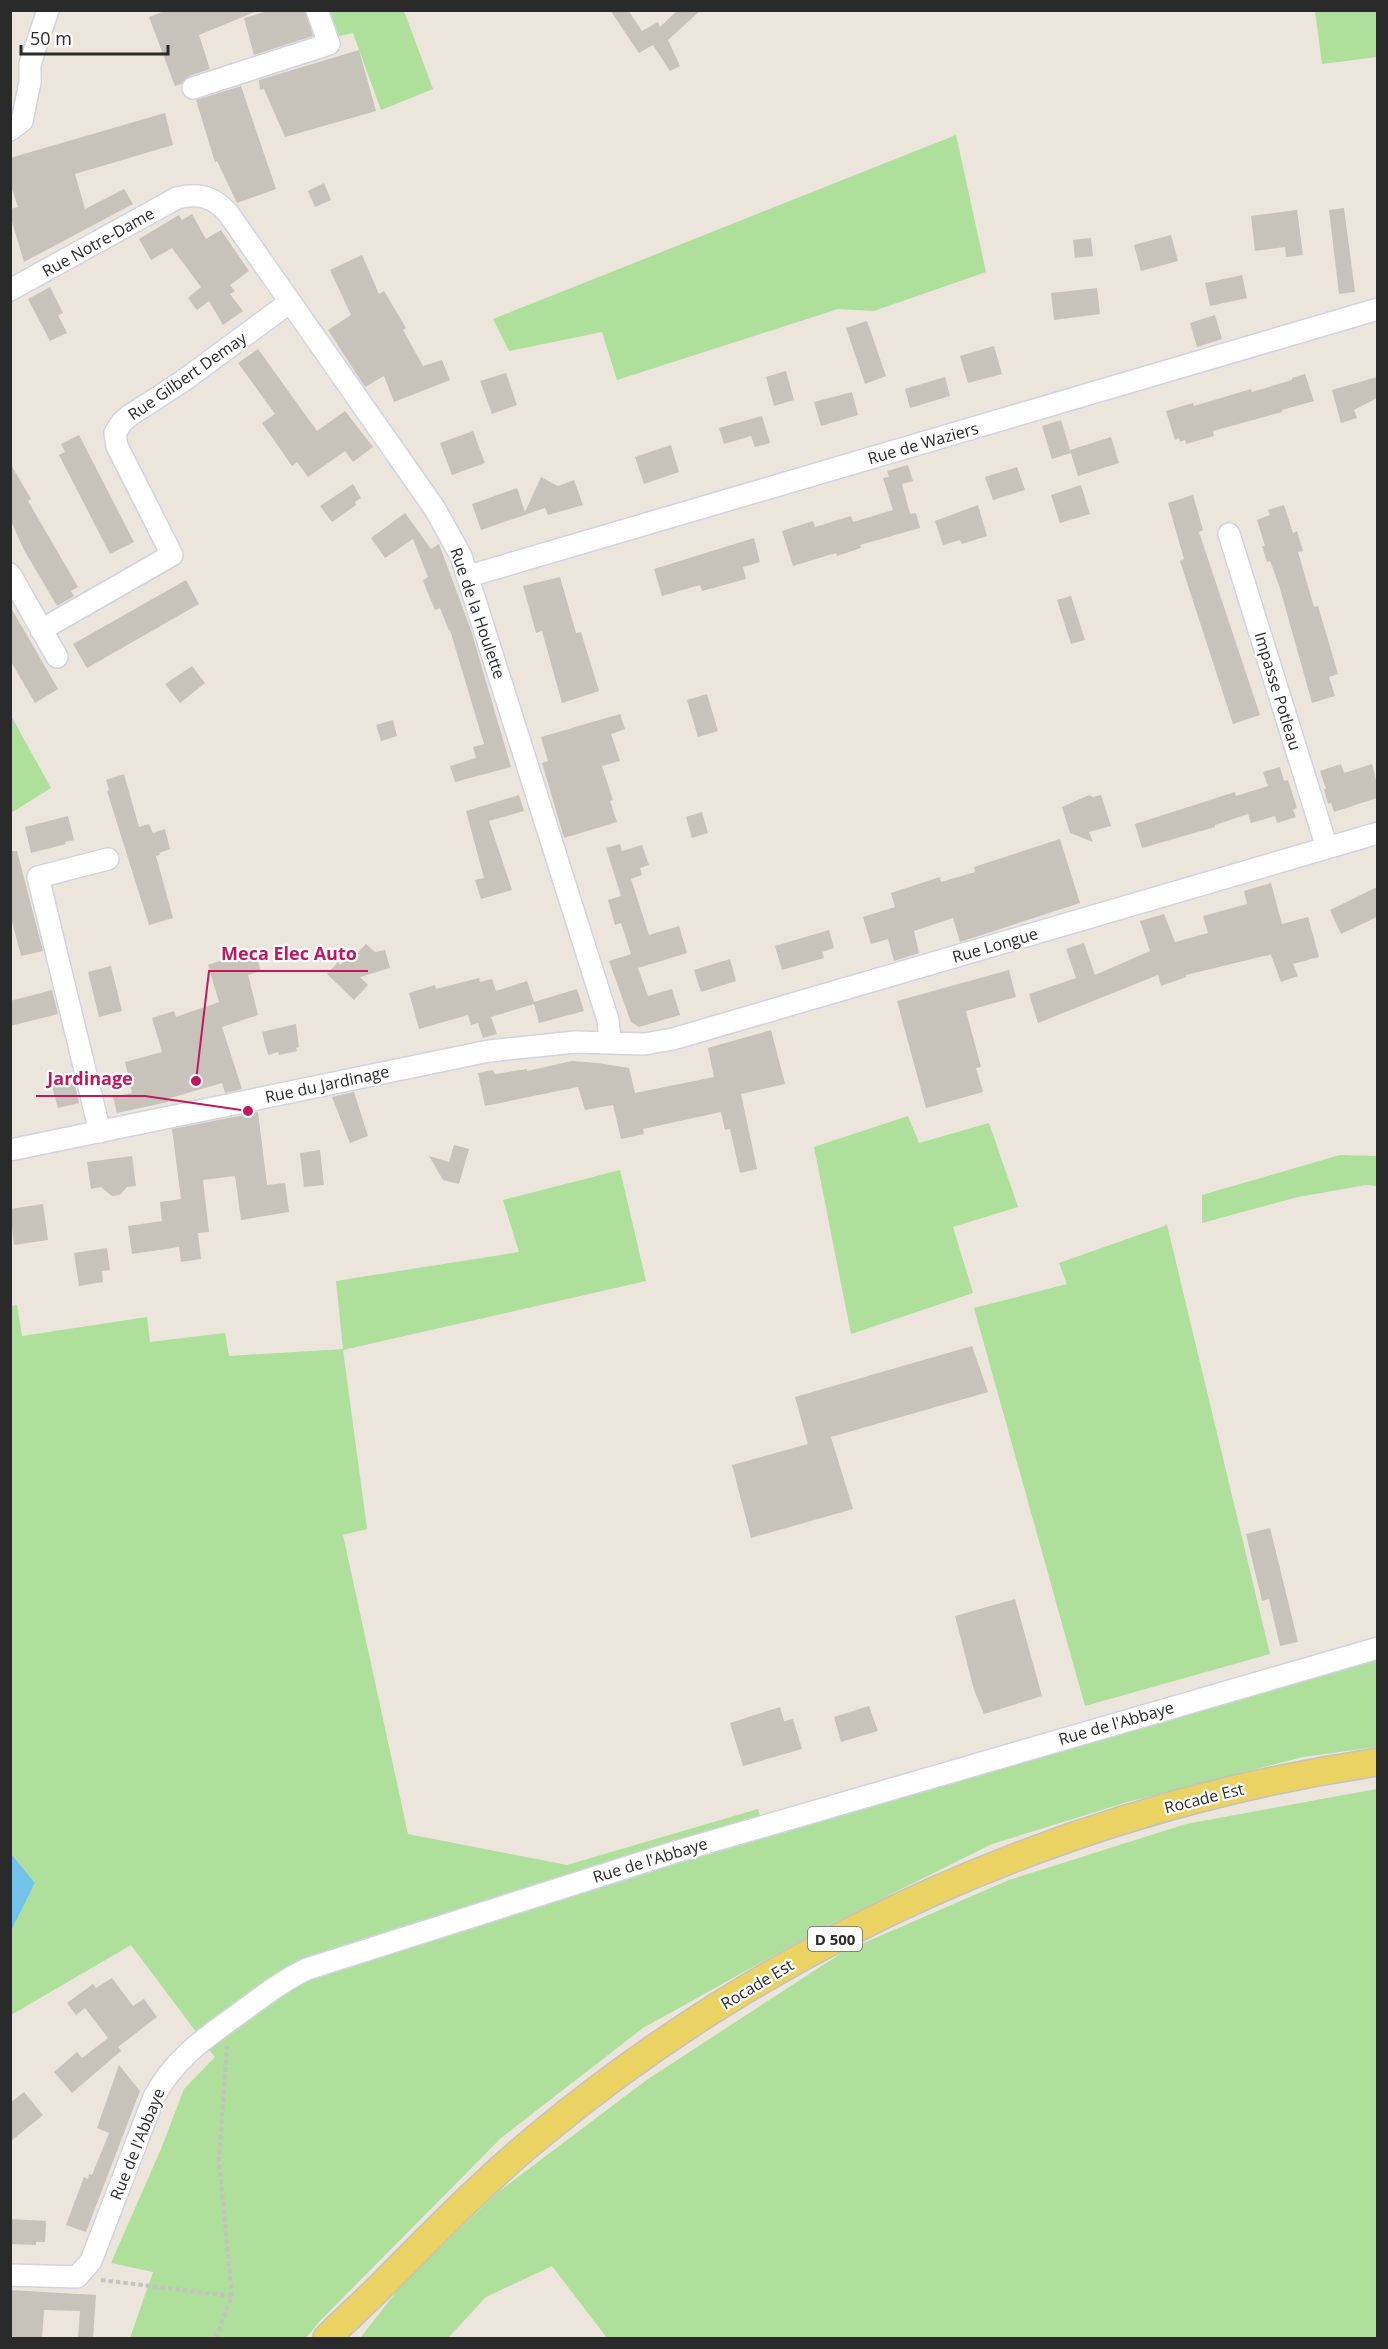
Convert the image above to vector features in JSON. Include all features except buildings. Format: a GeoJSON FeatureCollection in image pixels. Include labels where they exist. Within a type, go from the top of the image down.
{"type":"FeatureCollection","features":[{"type":"Feature","properties":{"kind":"main road","name":"Rocade Est"},"geometry":{"type":"LineString","coordinates":[[381,2285],[483,2185],[573,2108],[703,2017],[790,1963],[843,1934],[984,1870],[1090,1831],[1172,1806],[1243,1788],[1377,1762]]}},
{"type":"Feature","properties":{"kind":"main road","name":"D 500"},"geometry":{"type":"LineString","coordinates":[[327,2338],[381,2285]]}},
{"type":"Feature","properties":{"kind":"main road","name":"D 500"},"geometry":{"type":"LineString","coordinates":[[345,2338],[381,2285]]}},
{"type":"Feature","properties":{"kind":"street"},"geometry":{"type":"LineString","coordinates":[[10,130],[22,121],[30,82],[30,64],[48,10]]}},
{"type":"Feature","properties":{"kind":"street"},"geometry":{"type":"LineString","coordinates":[[194,88],[329,44],[317,10]]}},
{"type":"Feature","properties":{"kind":"street","name":"Rue Notre-Dame"},"geometry":{"type":"LineString","coordinates":[[10,290],[169,202],[186,196]]}},
{"type":"Feature","properties":{"kind":"street","name":"Rue de la Houlette"},"geometry":{"type":"LineString","coordinates":[[186,196],[205,196],[221,205],[435,509],[454,540],[469,576],[608,1020],[610,1042]]}},
{"type":"Feature","properties":{"kind":"street","name":"Rue Gilbert Demay"},"geometry":{"type":"LineString","coordinates":[[41,630],[172,555],[117,446],[118,428],[129,416],[183,381],[290,302]]}},
{"type":"Feature","properties":{"kind":"street","name":"Rue de Waziers"},"geometry":{"type":"LineString","coordinates":[[469,576],[1377,309]]}},
{"type":"Feature","properties":{"kind":"street","name":"Impasse Potleau"},"geometry":{"type":"LineString","coordinates":[[1229,534],[1327,848]]}},
{"type":"Feature","properties":{"kind":"street"},"geometry":{"type":"LineString","coordinates":[[10,574],[57,657]]}},
{"type":"Feature","properties":{"kind":"street","name":"Rue Longue"},"geometry":{"type":"LineString","coordinates":[[610,1042],[644,1044],[693,1034],[1377,833]]}},
{"type":"Feature","properties":{"kind":"street"},"geometry":{"type":"LineString","coordinates":[[100,1132],[38,877],[108,859]]}},
{"type":"Feature","properties":{"kind":"street","name":"Rue du Jardinage"},"geometry":{"type":"LineString","coordinates":[[10,1150],[489,1051],[548,1044],[610,1042]]}},
{"type":"Feature","properties":{"kind":"street","name":"Rue de l'Abbaye"},"geometry":{"type":"LineString","coordinates":[[10,2275],[77,2277],[91,2261],[154,2097],[166,2076],[205,2038],[281,1983],[307,1969],[675,1852],[1377,1648]]}},
{"type":"Feature","properties":{"kind":"path"},"geometry":{"type":"LineString","coordinates":[[216,2338],[232,2296],[219,2160],[228,2038]]}},
{"type":"Feature","properties":{"kind":"path"},"geometry":{"type":"LineString","coordinates":[[100,2280],[232,2296]]}},
{"type":"Feature","properties":{"kind":"green space"},"geometry":{"type":"Polygon","coordinates":[[[330,11],[404,11],[433,89],[381,110],[353,33],[339,36],[330,11]]]}},
{"type":"Feature","properties":{"kind":"green space"},"geometry":{"type":"Polygon","coordinates":[[[1315,11],[1377,11],[1377,57],[1322,64],[1315,11]]]}},
{"type":"Feature","properties":{"kind":"green space"},"geometry":{"type":"Polygon","coordinates":[[[956,135],[986,272],[874,311],[838,309],[617,380],[602,332],[509,351],[493,319],[956,135]]]}},
{"type":"Feature","properties":{"kind":"green space"},"geometry":{"type":"Polygon","coordinates":[[[10,714],[51,788],[11,813],[10,813],[10,714]]]}},
{"type":"Feature","properties":{"kind":"green space"},"geometry":{"type":"Polygon","coordinates":[[[908,1116],[919,1143],[989,1123],[1018,1207],[953,1227],[973,1293],[851,1334],[814,1147],[908,1116]]]}},
{"type":"Feature","properties":{"kind":"green space"},"geometry":{"type":"Polygon","coordinates":[[[1340,1155],[1377,1156],[1377,1186],[1366,1185],[1298,1197],[1202,1223],[1202,1195],[1340,1155]]]}},
{"type":"Feature","properties":{"kind":"green space"},"geometry":{"type":"Polygon","coordinates":[[[620,1170],[646,1281],[343,1350],[367,1529],[343,1535],[408,1834],[567,1865],[758,1809],[766,1838],[1377,1658],[1377,1747],[1303,1757],[1128,1802],[992,1844],[825,1927],[643,2028],[501,2138],[319,2322],[306,2338],[130,2338],[153,2272],[111,2263],[161,2149],[184,2089],[215,2057],[131,1945],[11,2015],[11,1931],[35,1883],[10,1854],[10,1306],[17,1305],[22,1336],[147,1317],[150,1342],[225,1333],[229,1356],[343,1349],[336,1281],[519,1252],[503,1200],[620,1170]]]}},
{"type":"Feature","properties":{"kind":"green space"},"geometry":{"type":"Polygon","coordinates":[[[1167,1225],[1270,1654],[1085,1706],[974,1308],[1067,1284],[1059,1263],[1167,1225]]]}},
{"type":"Feature","properties":{"kind":"green space"},"geometry":{"type":"Polygon","coordinates":[[[1377,1789],[1377,2338],[607,2338],[552,2266],[486,2297],[448,2338],[360,2338],[404,2282],[498,2192],[648,2079],[843,1952],[1009,1880],[1186,1824],[1377,1789]]]}},
{"type":"Feature","properties":{"kind":"water"},"geometry":{"type":"Polygon","coordinates":[[[11,1854],[35,1883],[11,1931],[11,1854]]]}},
{"type":"Feature","properties":{"kind":"place","name":"Meca Elec Auto"},"geometry":{"type":"Point","coordinates":[196,1081]}},
{"type":"Feature","properties":{"kind":"place","name":"Jardinage"},"geometry":{"type":"Point","coordinates":[248,1111]}}]}
